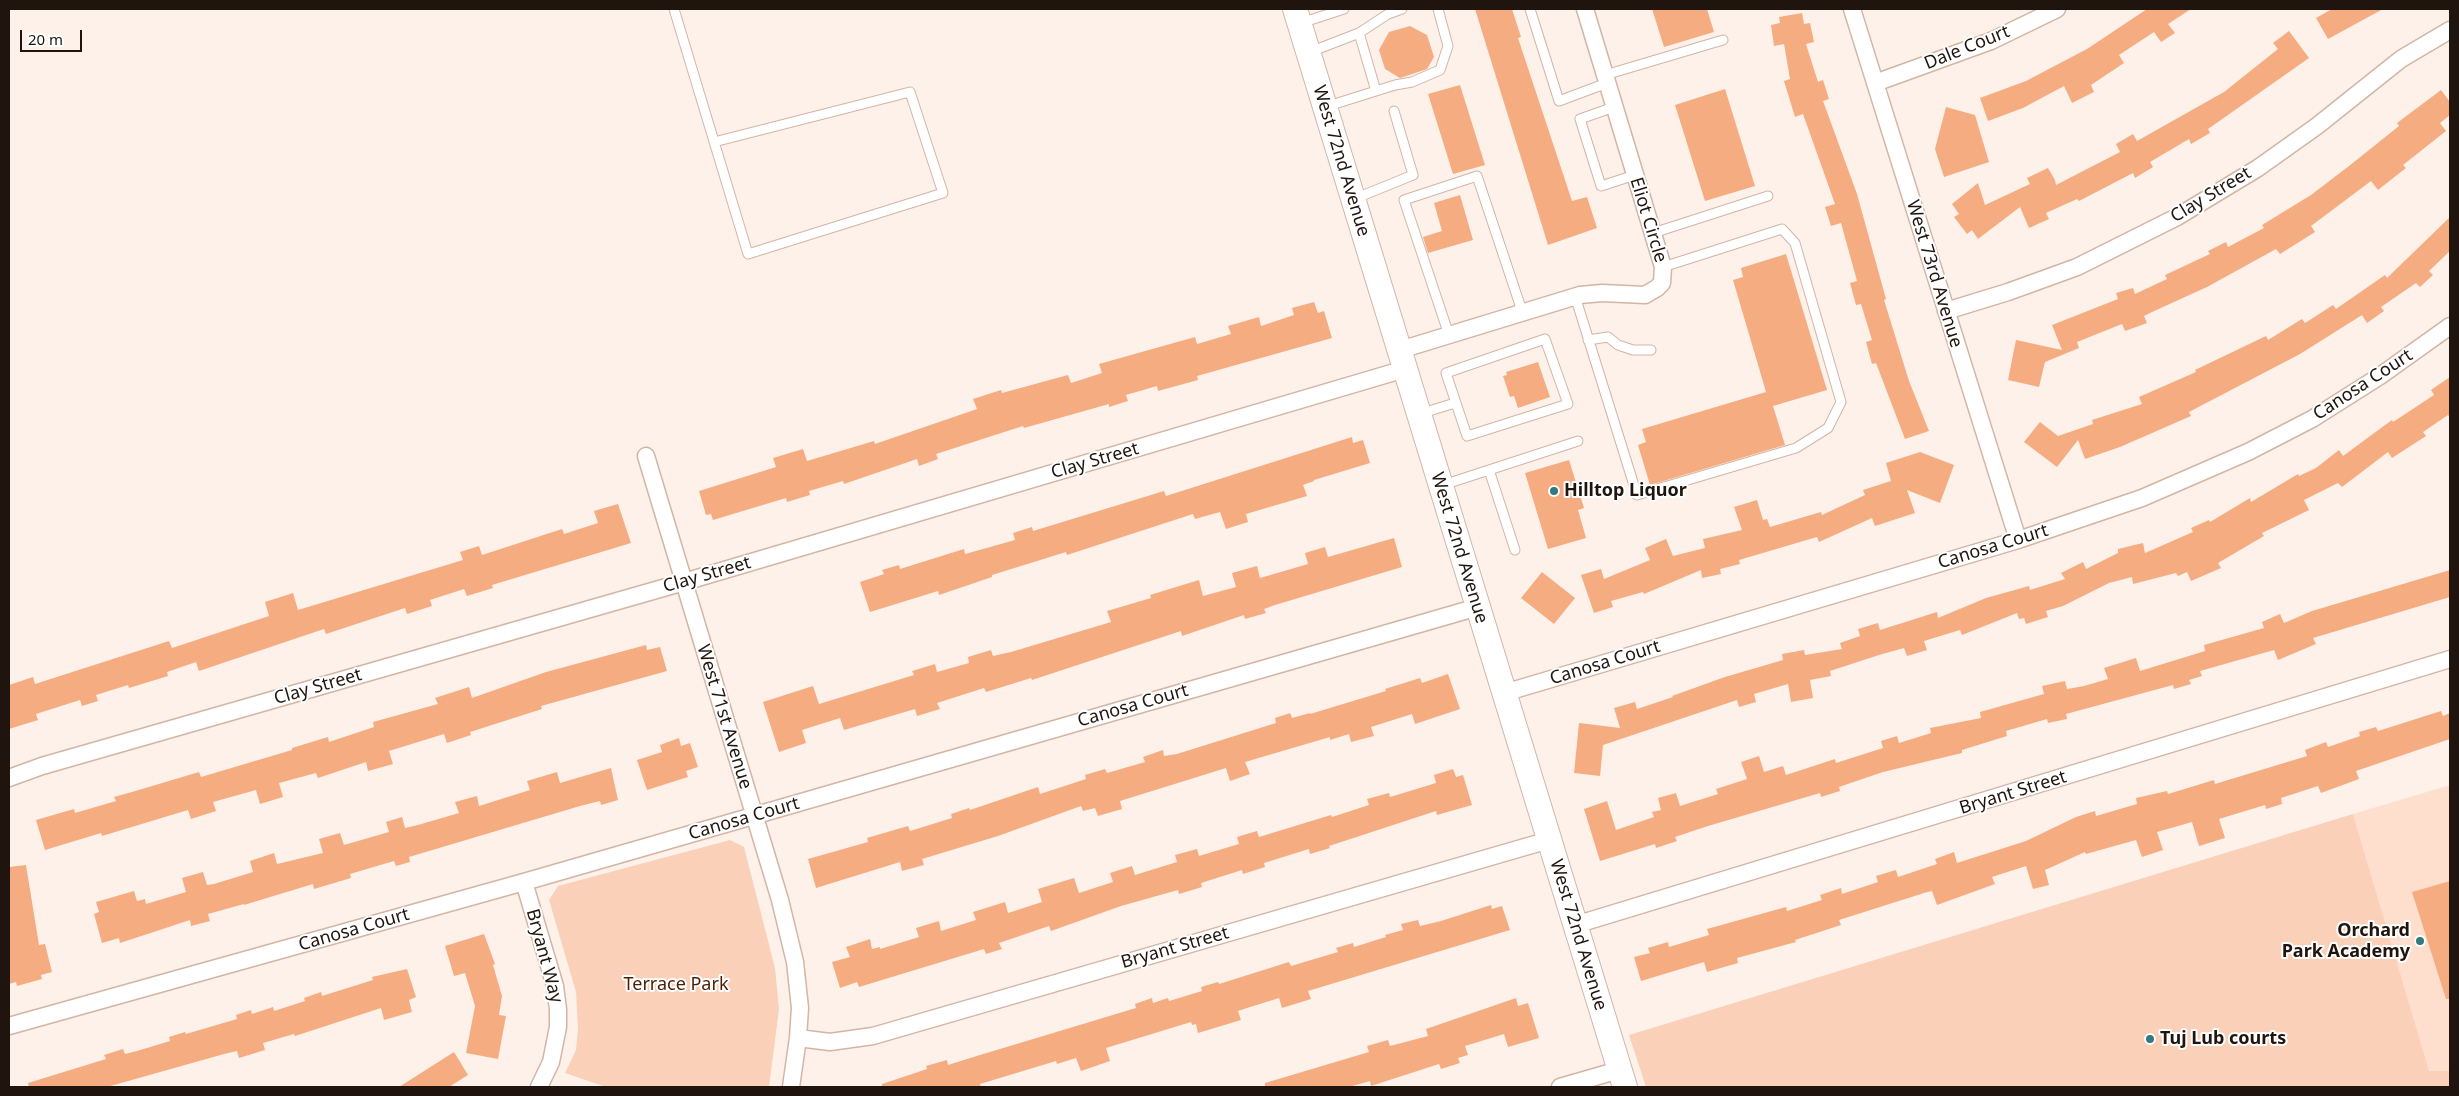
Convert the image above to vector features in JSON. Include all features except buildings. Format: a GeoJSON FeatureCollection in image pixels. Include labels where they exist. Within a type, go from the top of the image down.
{"type":"FeatureCollection","features":[{"type":"Feature","properties":{"kind":"main road","name":"West 72nd Avenue"},"geometry":{"type":"LineString","coordinates":[[1297,16],[1622,1079]]}},
{"type":"Feature","properties":{"kind":"street","name":"Eliot Circle"},"geometry":{"type":"LineString","coordinates":[[1402,360],[1449,335],[1522,311],[1574,296],[1602,292],[1645,294],[1662,283],[1663,267],[1585,9]]}},
{"type":"Feature","properties":{"kind":"street","name":"West 73rd Avenue"},"geometry":{"type":"LineString","coordinates":[[1852,9],[2018,540]]}},
{"type":"Feature","properties":{"kind":"street","name":"Dale Court"},"geometry":{"type":"LineString","coordinates":[[1875,83],[1991,42],[2057,9]]}},
{"type":"Feature","properties":{"kind":"street","name":"Clay Street"},"geometry":{"type":"LineString","coordinates":[[1946,311],[2077,266],[2176,217],[2258,168],[2317,126],[2401,59],[2450,30]]}},
{"type":"Feature","properties":{"kind":"street","name":"Canosa Court"},"geometry":{"type":"LineString","coordinates":[[1504,693],[2018,540],[2142,498],[2248,452],[2312,419],[2380,376],[2450,326]]}},
{"type":"Feature","properties":{"kind":"street","name":"Clay Street"},"geometry":{"type":"LineString","coordinates":[[9,778],[42,766],[684,582],[1402,360]]}},
{"type":"Feature","properties":{"kind":"street","name":"West 71st Avenue"},"geometry":{"type":"LineString","coordinates":[[646,456],[780,900],[795,962],[800,1008],[791,1087]]}},
{"type":"Feature","properties":{"kind":"street","name":"Canosa Court"},"geometry":{"type":"LineString","coordinates":[[9,1026],[524,882],[1478,606]]}},
{"type":"Feature","properties":{"kind":"street","name":"Bryant Street"},"geometry":{"type":"LineString","coordinates":[[1575,925],[2450,659]]}},
{"type":"Feature","properties":{"kind":"street","name":"Bryant Street"},"geometry":{"type":"LineString","coordinates":[[798,1038],[830,1042],[874,1036],[1549,840]]}},
{"type":"Feature","properties":{"kind":"street","name":"Bryant Way"},"geometry":{"type":"LineString","coordinates":[[524,882],[555,986],[558,1009],[558,1027],[551,1062],[539,1087]]}},
{"type":"Feature","properties":{"kind":"street"},"geometry":{"type":"LineString","coordinates":[[1560,1087],[1622,1079]]}},
{"type":"Feature","properties":{"kind":"lane"},"geometry":{"type":"LineString","coordinates":[[674,9],[714,142],[748,254],[943,193],[910,92],[714,142]]}},
{"type":"Feature","properties":{"kind":"lane"},"geometry":{"type":"LineString","coordinates":[[1297,16],[1344,9]]}},
{"type":"Feature","properties":{"kind":"lane"},"geometry":{"type":"LineString","coordinates":[[1308,53],[1359,33],[1388,14],[1402,9]]}},
{"type":"Feature","properties":{"kind":"lane"},"geometry":{"type":"LineString","coordinates":[[1325,107],[1412,82],[1440,70],[1448,46],[1438,9]]}},
{"type":"Feature","properties":{"kind":"lane"},"geometry":{"type":"LineString","coordinates":[[1530,9],[1558,101],[1606,79],[1723,40]]}},
{"type":"Feature","properties":{"kind":"lane"},"geometry":{"type":"LineString","coordinates":[[1359,33],[1376,91]]}},
{"type":"Feature","properties":{"kind":"lane"},"geometry":{"type":"LineString","coordinates":[[1614,107],[1580,119],[1601,186],[1635,175]]}},
{"type":"Feature","properties":{"kind":"lane"},"geometry":{"type":"LineString","coordinates":[[1354,200],[1413,175],[1394,111]]}},
{"type":"Feature","properties":{"kind":"lane"},"geometry":{"type":"LineString","coordinates":[[1449,335],[1404,200],[1477,176],[1522,311]]}},
{"type":"Feature","properties":{"kind":"lane"},"geometry":{"type":"LineString","coordinates":[[1652,233],[1768,196]]}},
{"type":"Feature","properties":{"kind":"lane"},"geometry":{"type":"LineString","coordinates":[[1574,296],[1637,495],[1796,448],[1828,428],[1840,402],[1795,243],[1782,229],[1663,267]]}},
{"type":"Feature","properties":{"kind":"lane"},"geometry":{"type":"LineString","coordinates":[[1588,340],[1608,337],[1625,347],[1651,350]]}},
{"type":"Feature","properties":{"kind":"lane"},"geometry":{"type":"LineString","coordinates":[[1545,338],[1568,404],[1467,436],[1455,403],[1446,374],[1545,338]]}},
{"type":"Feature","properties":{"kind":"lane"},"geometry":{"type":"LineString","coordinates":[[1418,414],[1455,403]]}},
{"type":"Feature","properties":{"kind":"lane"},"geometry":{"type":"LineString","coordinates":[[1440,486],[1578,441]]}},
{"type":"Feature","properties":{"kind":"lane"},"geometry":{"type":"LineString","coordinates":[[1489,470],[1516,550]]}},
{"type":"Feature","properties":{"kind":"shaded area","name":"Orchard Park Academy"},"geometry":{"type":"Polygon","coordinates":[[[2450,785],[2450,1087],[2433,1087],[2353,814],[2450,785]]]}},
{"type":"Feature","properties":{"kind":"green space"},"geometry":{"type":"Polygon","coordinates":[[[2353,814],[2429,1071],[2450,1071],[2450,1087],[1646,1087],[1629,1035],[2353,814]]]}},
{"type":"Feature","properties":{"kind":"green space","name":"Terrace Park"},"geometry":{"type":"Polygon","coordinates":[[[730,840],[744,847],[775,968],[779,1009],[769,1087],[606,1087],[565,1073],[576,1050],[578,1029],[576,992],[549,900],[558,886],[730,840]]]}},
{"type":"Feature","properties":{"kind":"place","name":"Hilltop Liquor"},"geometry":{"type":"Point","coordinates":[1554,491]}},
{"type":"Feature","properties":{"kind":"place","name":"Orchard Park Academy"},"geometry":{"type":"Point","coordinates":[2420,941]}},
{"type":"Feature","properties":{"kind":"place","name":"Tuj Lub courts"},"geometry":{"type":"Point","coordinates":[2150,1039]}}]}
